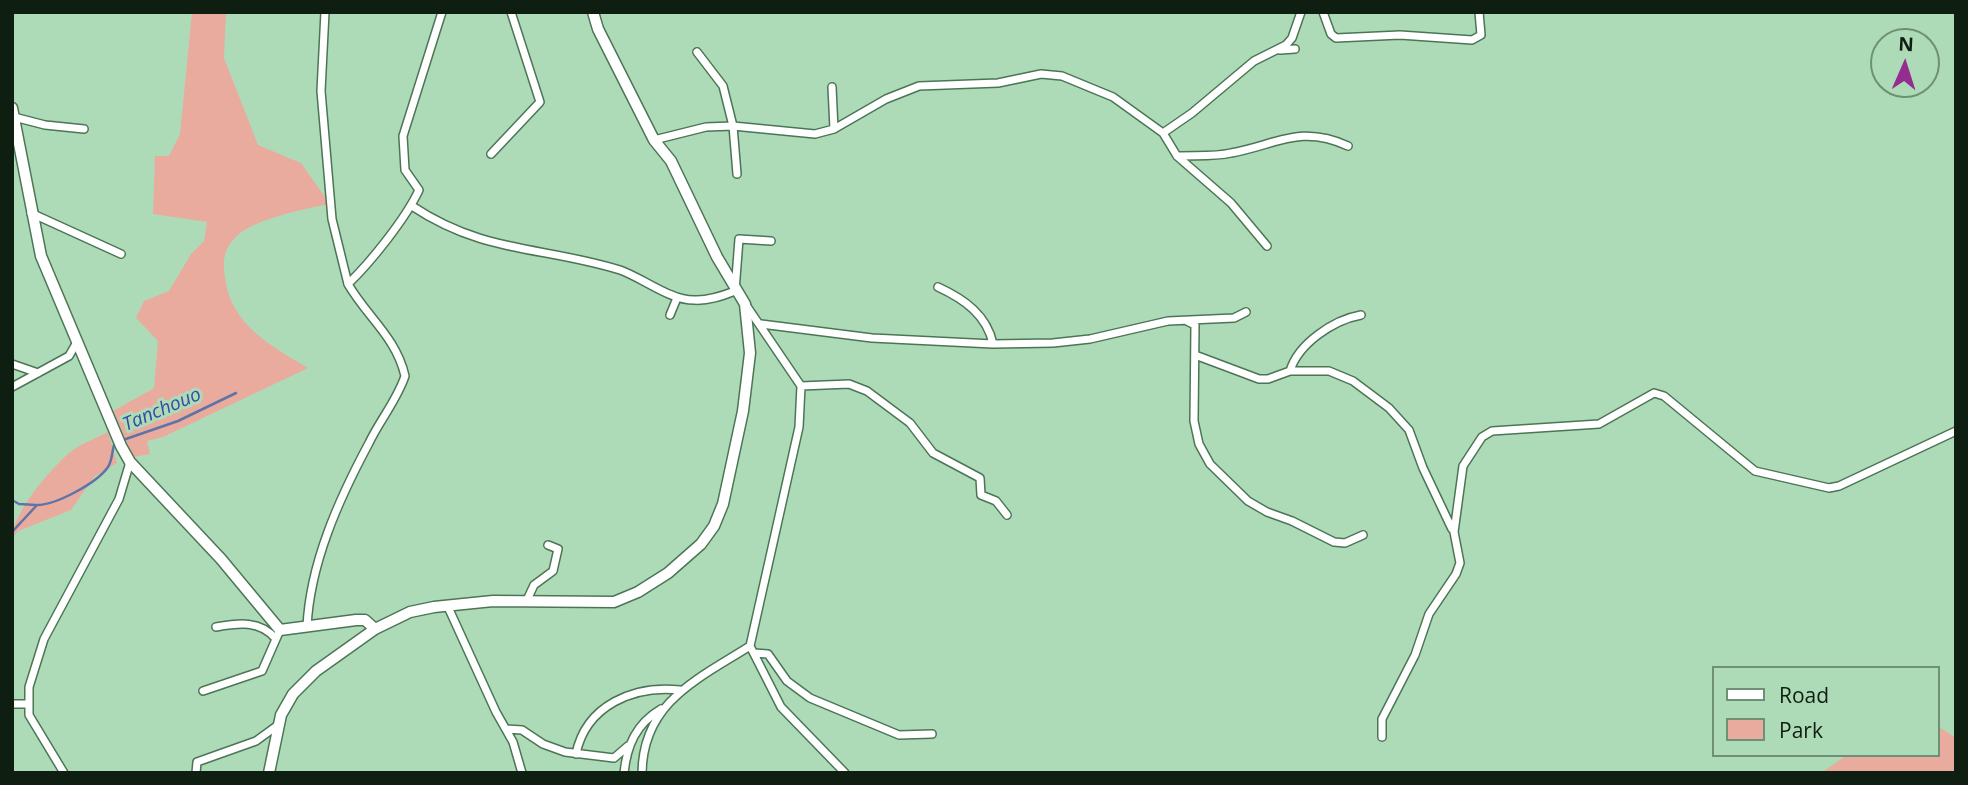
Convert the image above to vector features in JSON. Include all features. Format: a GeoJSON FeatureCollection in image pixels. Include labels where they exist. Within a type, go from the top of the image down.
{"type":"FeatureCollection","features":[{"type":"Feature","properties":{"kind":"main road"},"geometry":{"type":"LineString","coordinates":[[269,773],[278,725],[285,706],[303,682],[375,629],[410,612],[448,607],[527,600],[614,602],[668,573],[701,544],[723,504],[743,411],[750,353],[745,304],[735,291],[671,161],[654,140],[598,29],[593,12]]}},
{"type":"Feature","properties":{"kind":"main road"},"geometry":{"type":"LineString","coordinates":[[13,112],[31,213],[46,270],[119,443],[130,462],[221,559],[278,635],[307,627],[365,620],[375,629]]}},
{"type":"Feature","properties":{"kind":"street"},"geometry":{"type":"LineString","coordinates":[[307,627],[311,586],[325,542],[368,443],[405,376],[400,356],[387,332],[348,284],[332,219],[321,91],[325,12]]}},
{"type":"Feature","properties":{"kind":"street"},"geometry":{"type":"LineString","coordinates":[[348,284],[375,256],[412,206],[419,190],[405,170],[403,136],[442,12]]}},
{"type":"Feature","properties":{"kind":"street"},"geometry":{"type":"LineString","coordinates":[[491,154],[541,102],[511,12]]}},
{"type":"Feature","properties":{"kind":"street"},"geometry":{"type":"LineString","coordinates":[[1163,133],[1192,113],[1254,61],[1279,50],[1292,38],[1301,12]]}},
{"type":"Feature","properties":{"kind":"street"},"geometry":{"type":"LineString","coordinates":[[1323,12],[1331,34],[1336,38],[1400,35],[1472,40],[1481,36],[1479,12]]}},
{"type":"Feature","properties":{"kind":"street"},"geometry":{"type":"LineString","coordinates":[[1279,50],[1295,49]]}},
{"type":"Feature","properties":{"kind":"street"},"geometry":{"type":"LineString","coordinates":[[696,52],[723,86],[733,126],[737,174]]}},
{"type":"Feature","properties":{"kind":"street"},"geometry":{"type":"LineString","coordinates":[[654,140],[706,127],[733,126],[796,135],[815,134],[834,129],[886,99],[919,86],[998,83],[1041,74],[1062,76],[1112,97],[1163,133],[1177,156],[1231,203],[1267,246]]}},
{"type":"Feature","properties":{"kind":"street"},"geometry":{"type":"LineString","coordinates":[[832,87],[834,129]]}},
{"type":"Feature","properties":{"kind":"street"},"geometry":{"type":"LineString","coordinates":[[13,112],[45,125],[83,129]]}},
{"type":"Feature","properties":{"kind":"street"},"geometry":{"type":"LineString","coordinates":[[1177,156],[1233,153],[1261,143],[1300,136],[1332,138],[1348,146]]}},
{"type":"Feature","properties":{"kind":"street"},"geometry":{"type":"LineString","coordinates":[[412,206],[442,226],[493,244],[598,264],[642,278],[677,298],[670,315]]}},
{"type":"Feature","properties":{"kind":"street"},"geometry":{"type":"LineString","coordinates":[[31,213],[121,254]]}},
{"type":"Feature","properties":{"kind":"street"},"geometry":{"type":"LineString","coordinates":[[672,295],[694,300],[718,297],[735,291],[739,239],[771,240]]}},
{"type":"Feature","properties":{"kind":"street"},"geometry":{"type":"LineString","coordinates":[[938,287],[979,313],[987,322],[993,344]]}},
{"type":"Feature","properties":{"kind":"street"},"geometry":{"type":"LineString","coordinates":[[745,304],[801,386],[799,427],[752,649],[768,686],[781,707],[845,773]]}},
{"type":"Feature","properties":{"kind":"street"},"geometry":{"type":"LineString","coordinates":[[761,324],[872,338],[993,344],[1090,340],[1168,321],[1234,318],[1246,312]]}},
{"type":"Feature","properties":{"kind":"street"},"geometry":{"type":"LineString","coordinates":[[1290,371],[1297,355],[1313,339],[1345,320],[1361,315]]}},
{"type":"Feature","properties":{"kind":"street"},"geometry":{"type":"LineString","coordinates":[[1186,321],[1195,325],[1194,421],[1199,444],[1210,464],[1248,501],[1267,512],[1334,542],[1345,543],[1363,535]]}},
{"type":"Feature","properties":{"kind":"street"},"geometry":{"type":"LineString","coordinates":[[12,387],[69,356],[78,342]]}},
{"type":"Feature","properties":{"kind":"street"},"geometry":{"type":"LineString","coordinates":[[1195,355],[1259,379],[1268,379],[1290,371],[1329,371],[1353,382],[1389,408],[1409,430],[1454,532],[1460,552],[1457,574],[1429,614],[1415,655],[1382,719],[1382,737]]}},
{"type":"Feature","properties":{"kind":"street"},"geometry":{"type":"LineString","coordinates":[[69,356],[84,358]]}},
{"type":"Feature","properties":{"kind":"street"},"geometry":{"type":"LineString","coordinates":[[12,365],[38,373]]}},
{"type":"Feature","properties":{"kind":"street"},"geometry":{"type":"LineString","coordinates":[[801,386],[849,384],[867,391],[910,423],[933,453],[980,478],[981,495],[996,500],[1007,516]]}},
{"type":"Feature","properties":{"kind":"street"},"geometry":{"type":"LineString","coordinates":[[1454,532],[1462,466],[1482,437],[1492,430],[1599,424],[1654,393],[1664,396],[1755,471],[1829,488],[1839,486],[1956,431]]}},
{"type":"Feature","properties":{"kind":"street"},"geometry":{"type":"LineString","coordinates":[[64,773],[29,715],[27,704],[33,670],[44,639],[119,499],[130,462]]}},
{"type":"Feature","properties":{"kind":"street"},"geometry":{"type":"LineString","coordinates":[[527,600],[534,585],[553,571],[558,549],[548,545]]}},
{"type":"Feature","properties":{"kind":"street"},"geometry":{"type":"LineString","coordinates":[[448,607],[507,729],[519,756],[522,773]]}},
{"type":"Feature","properties":{"kind":"street"},"geometry":{"type":"LineString","coordinates":[[203,691],[262,671],[278,635],[261,625],[242,623],[216,628]]}},
{"type":"Feature","properties":{"kind":"street"},"geometry":{"type":"LineString","coordinates":[[507,729],[522,730],[543,744],[576,754],[614,758],[628,746],[643,722],[680,690],[752,649],[768,654],[787,681],[832,708],[898,735],[932,734]]}},
{"type":"Feature","properties":{"kind":"street"},"geometry":{"type":"LineString","coordinates":[[576,754],[585,726],[619,698],[647,690],[680,690]]}},
{"type":"Feature","properties":{"kind":"street"},"geometry":{"type":"LineString","coordinates":[[12,704],[27,704]]}},
{"type":"Feature","properties":{"kind":"street"},"geometry":{"type":"LineString","coordinates":[[642,773],[646,741],[661,709]]}},
{"type":"Feature","properties":{"kind":"street"},"geometry":{"type":"LineString","coordinates":[[196,773],[197,762],[256,741],[278,725]]}},
{"type":"Feature","properties":{"kind":"street"},"geometry":{"type":"LineString","coordinates":[[624,773],[628,746]]}},
{"type":"Feature","properties":{"kind":"green space"},"geometry":{"type":"Polygon","coordinates":[[[192,12],[226,12],[224,58],[258,145],[301,163],[330,204],[253,225],[235,238],[225,256],[224,271],[228,294],[244,321],[267,342],[308,368],[163,437],[147,441],[150,454],[133,457],[113,411],[154,388],[158,341],[136,318],[144,301],[169,291],[191,254],[204,241],[207,222],[153,214],[155,156],[169,156],[180,134],[192,12]]]}},
{"type":"Feature","properties":{"kind":"green space"},"geometry":{"type":"Polygon","coordinates":[[[108,432],[117,463],[94,477],[71,510],[18,531],[12,539],[18,517],[52,470],[73,450],[108,432]]]}},
{"type":"Feature","properties":{"kind":"green space"},"geometry":{"type":"Polygon","coordinates":[[[1940,727],[1956,738],[1956,773],[1821,773],[1844,757],[1940,757],[1940,727]]]}},
{"type":"Feature","properties":{"kind":"waterway","name":"Tanchouo"},"geometry":{"type":"LineString","coordinates":[[123,440],[178,421],[236,393]]}},
{"type":"Feature","properties":{"kind":"waterway","name":"Tanchouo"},"geometry":{"type":"LineString","coordinates":[[12,532],[37,505],[65,497],[95,480],[108,467],[114,445],[117,444]]}},
{"type":"Feature","properties":{"kind":"waterway"},"geometry":{"type":"LineString","coordinates":[[12,500],[19,504],[36,505]]}}]}
